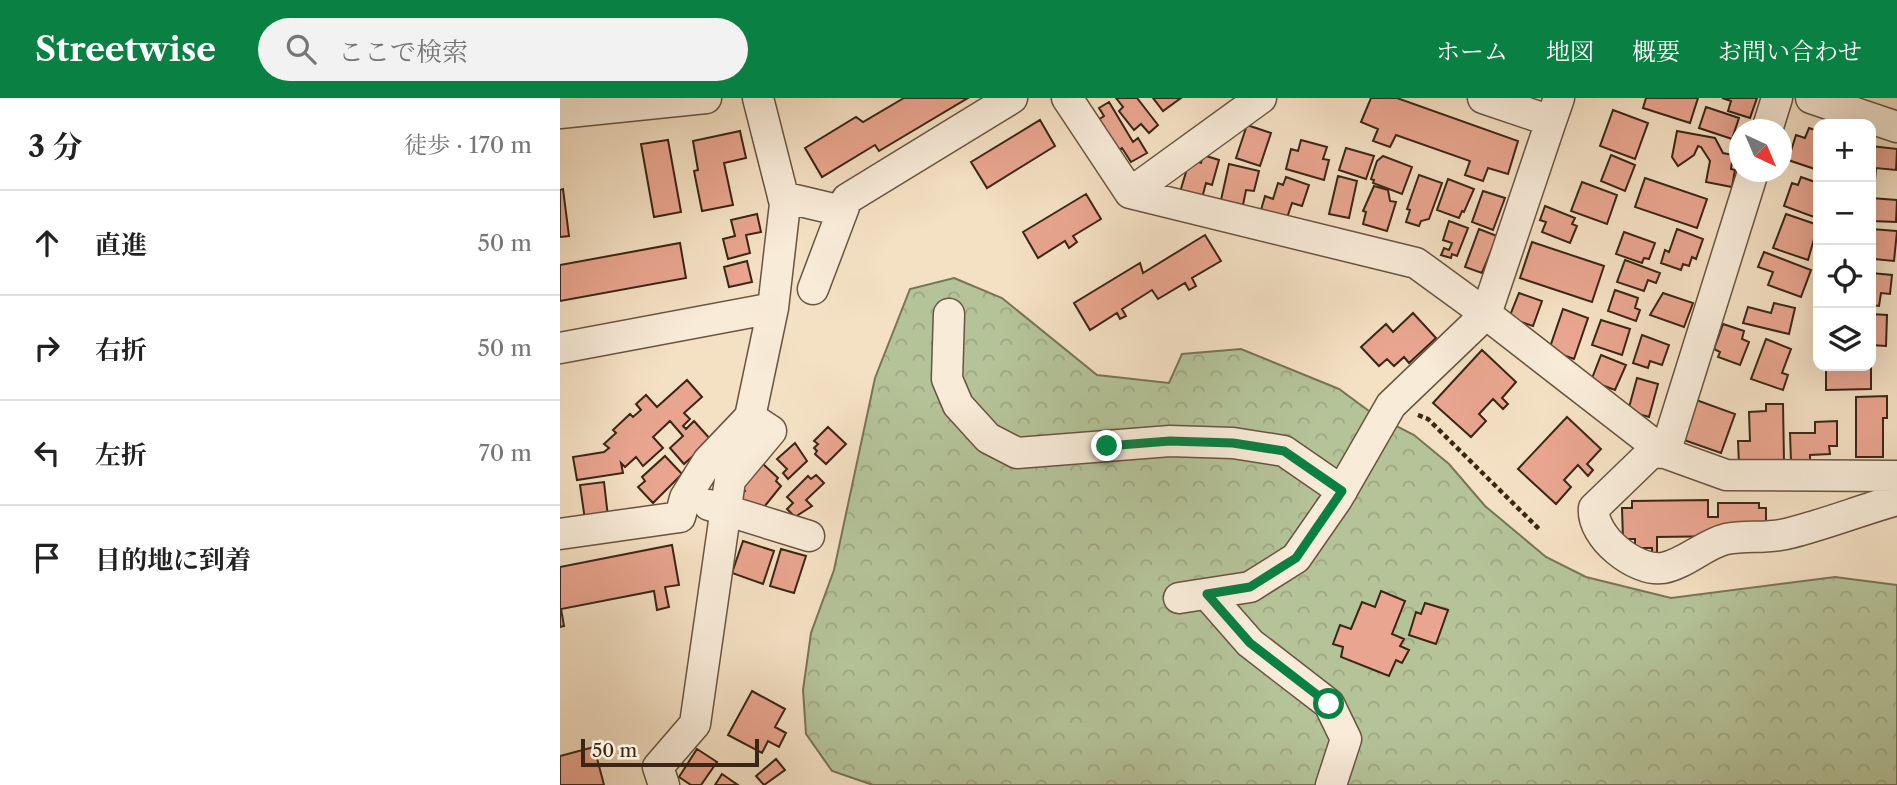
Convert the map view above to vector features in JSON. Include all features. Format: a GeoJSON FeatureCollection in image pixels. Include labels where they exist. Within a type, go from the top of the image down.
{"type":"FeatureCollection","features":[{"type":"Feature","properties":{"kind":"street"},"geometry":{"type":"LineString","coordinates":[[560,113],[645,107],[706,98]]}},
{"type":"Feature","properties":{"kind":"street"},"geometry":{"type":"LineString","coordinates":[[560,534],[680,517],[685,498],[708,461],[750,417],[773,308],[783,197],[758,98]]}},
{"type":"Feature","properties":{"kind":"street"},"geometry":{"type":"LineString","coordinates":[[813,289],[847,199],[1012,98]]}},
{"type":"Feature","properties":{"kind":"street"},"geometry":{"type":"LineString","coordinates":[[1067,98],[1130,193],[1416,263],[1665,453]]}},
{"type":"Feature","properties":{"kind":"street"},"geometry":{"type":"LineString","coordinates":[[1130,193],[1261,98]]}},
{"type":"Feature","properties":{"kind":"street"},"geometry":{"type":"LineString","coordinates":[[1331,785],[1346,739],[1329,704],[1193,596],[1250,587],[1296,558],[1342,491],[1391,405],[1486,314],[1555,110],[1483,98]]}},
{"type":"Feature","properties":{"kind":"street"},"geometry":{"type":"LineString","coordinates":[[1770,119],[1776,98]]}},
{"type":"Feature","properties":{"kind":"street"},"geometry":{"type":"LineString","coordinates":[[1811,98],[1897,127]]}},
{"type":"Feature","properties":{"kind":"street"},"geometry":{"type":"LineString","coordinates":[[1665,453],[1750,182]]}},
{"type":"Feature","properties":{"kind":"street"},"geometry":{"type":"LineString","coordinates":[[783,197],[842,211]]}},
{"type":"Feature","properties":{"kind":"street"},"geometry":{"type":"LineString","coordinates":[[560,348],[773,308]]}},
{"type":"Feature","properties":{"kind":"street"},"geometry":{"type":"LineString","coordinates":[[949,314],[947,379],[958,405],[988,438],[1017,453],[1170,441],[1233,443],[1284,451],[1342,491]]}},
{"type":"Feature","properties":{"kind":"street"},"geometry":{"type":"LineString","coordinates":[[664,785],[658,767],[695,724],[728,510],[730,480],[771,431],[750,417]]}},
{"type":"Feature","properties":{"kind":"street"},"geometry":{"type":"LineString","coordinates":[[1897,477],[1726,475],[1665,453],[1652,452],[1594,508],[1593,516],[1611,544],[1625,558],[1645,567],[1664,568],[1725,540],[1788,534],[1897,500]]}},
{"type":"Feature","properties":{"kind":"street"},"geometry":{"type":"LineString","coordinates":[[685,498],[809,536]]}},
{"type":"Feature","properties":{"kind":"path"},"geometry":{"type":"LineString","coordinates":[[1391,405],[1428,419],[1541,531]]}},
{"type":"Feature","properties":{"kind":"green space"},"geometry":{"type":"Polygon","coordinates":[[[954,278],[1002,298],[1097,375],[1169,383],[1182,354],[1241,349],[1339,389],[1373,414],[1414,435],[1449,464],[1485,506],[1546,557],[1586,577],[1671,598],[1835,577],[1897,585],[1897,785],[873,785],[832,771],[806,734],[803,690],[811,633],[834,570],[875,378],[910,289],[954,278]]]}},
{"type":"Feature","properties":{"kind":"building"},"geometry":{"type":"Polygon","coordinates":[[[904,98],[968,98],[879,151],[875,145],[822,177],[805,148],[856,117],[863,122],[904,98]]]}},
{"type":"Feature","properties":{"kind":"building"},"geometry":{"type":"Polygon","coordinates":[[[1116,98],[1137,98],[1158,125],[1149,133],[1141,124],[1134,130],[1119,111],[1123,107],[1116,98]]]}},
{"type":"Feature","properties":{"kind":"building"},"geometry":{"type":"Polygon","coordinates":[[[1153,98],[1181,98],[1163,111],[1153,98]]]}},
{"type":"Feature","properties":{"kind":"building"},"geometry":{"type":"Polygon","coordinates":[[[1371,98],[1397,98],[1518,141],[1508,174],[1488,168],[1483,181],[1465,175],[1470,161],[1396,135],[1390,147],[1373,141],[1378,129],[1361,122],[1371,98]]]}},
{"type":"Feature","properties":{"kind":"building"},"geometry":{"type":"Polygon","coordinates":[[[1646,98],[1698,98],[1690,123],[1643,108],[1646,98]]]}},
{"type":"Feature","properties":{"kind":"building"},"geometry":{"type":"Polygon","coordinates":[[[1722,98],[1757,98],[1750,118],[1728,111],[1731,101],[1722,98]]]}},
{"type":"Feature","properties":{"kind":"building"},"geometry":{"type":"Polygon","coordinates":[[[1109,102],[1133,142],[1138,138],[1147,153],[1131,162],[1122,148],[1112,154],[1094,123],[1104,116],[1099,108],[1109,102]]]}},
{"type":"Feature","properties":{"kind":"building"},"geometry":{"type":"Polygon","coordinates":[[[1706,107],[1739,118],[1729,119],[1729,138],[1699,128],[1706,107]]]}},
{"type":"Feature","properties":{"kind":"building"},"geometry":{"type":"Polygon","coordinates":[[[1613,110],[1648,123],[1635,159],[1600,146],[1613,110]]]}},
{"type":"Feature","properties":{"kind":"building"},"geometry":{"type":"Polygon","coordinates":[[[1040,120],[1055,146],[987,188],[971,162],[1040,120]]]}},
{"type":"Feature","properties":{"kind":"building"},"geometry":{"type":"Polygon","coordinates":[[[1247,125],[1271,133],[1260,166],[1236,158],[1247,125]]]}},
{"type":"Feature","properties":{"kind":"building"},"geometry":{"type":"Polygon","coordinates":[[[1809,128],[1813,129],[1813,168],[1792,161],[1796,135],[1805,138],[1809,128]]]}},
{"type":"Feature","properties":{"kind":"building"},"geometry":{"type":"Polygon","coordinates":[[[740,131],[746,158],[724,163],[733,205],[702,211],[694,171],[698,170],[693,141],[740,131]]]}},
{"type":"Feature","properties":{"kind":"building"},"geometry":{"type":"Polygon","coordinates":[[[1677,131],[1715,138],[1723,153],[1729,154],[1729,182],[1733,182],[1732,187],[1706,182],[1710,161],[1701,147],[1698,146],[1694,155],[1678,166],[1672,157],[1677,131]]]}},
{"type":"Feature","properties":{"kind":"building"},"geometry":{"type":"Polygon","coordinates":[[[668,140],[681,212],[654,217],[641,144],[668,140]]]}},
{"type":"Feature","properties":{"kind":"building"},"geometry":{"type":"Polygon","coordinates":[[[1301,140],[1327,147],[1323,159],[1329,160],[1324,180],[1286,169],[1291,149],[1298,151],[1301,140]]]}},
{"type":"Feature","properties":{"kind":"building"},"geometry":{"type":"Polygon","coordinates":[[[1876,147],[1897,149],[1896,170],[1876,168],[1876,147]]]}},
{"type":"Feature","properties":{"kind":"building"},"geometry":{"type":"Polygon","coordinates":[[[1346,148],[1374,156],[1366,179],[1339,170],[1346,148]]]}},
{"type":"Feature","properties":{"kind":"building"},"geometry":{"type":"Polygon","coordinates":[[[1203,155],[1219,160],[1212,185],[1206,183],[1202,198],[1180,192],[1190,159],[1201,163],[1203,155]]]}},
{"type":"Feature","properties":{"kind":"building"},"geometry":{"type":"Polygon","coordinates":[[[1611,155],[1635,165],[1625,191],[1601,181],[1611,155]]]}},
{"type":"Feature","properties":{"kind":"building"},"geometry":{"type":"Polygon","coordinates":[[[1383,156],[1412,167],[1402,194],[1373,183],[1374,180],[1371,179],[1377,161],[1383,156]]]}},
{"type":"Feature","properties":{"kind":"building"},"geometry":{"type":"Polygon","coordinates":[[[1229,164],[1259,171],[1254,191],[1246,190],[1243,205],[1221,200],[1229,164]]]}},
{"type":"Feature","properties":{"kind":"building"},"geometry":{"type":"Polygon","coordinates":[[[1419,175],[1442,183],[1429,219],[1421,221],[1419,226],[1406,222],[1410,210],[1407,209],[1419,175]]]}},
{"type":"Feature","properties":{"kind":"building"},"geometry":{"type":"Polygon","coordinates":[[[1338,176],[1357,181],[1349,218],[1329,214],[1338,176]]]}},
{"type":"Feature","properties":{"kind":"building"},"geometry":{"type":"Polygon","coordinates":[[[1286,177],[1309,185],[1302,206],[1292,203],[1287,218],[1261,210],[1265,196],[1273,199],[1278,183],[1283,185],[1286,177]]]}},
{"type":"Feature","properties":{"kind":"building"},"geometry":{"type":"Polygon","coordinates":[[[1801,177],[1813,181],[1813,217],[1784,206],[1792,183],[1798,185],[1801,177]]]}},
{"type":"Feature","properties":{"kind":"building"},"geometry":{"type":"Polygon","coordinates":[[[1645,178],[1707,199],[1697,228],[1635,207],[1645,178]]]}},
{"type":"Feature","properties":{"kind":"building"},"geometry":{"type":"Polygon","coordinates":[[[1448,179],[1474,189],[1459,218],[1437,210],[1448,179]]]}},
{"type":"Feature","properties":{"kind":"building"},"geometry":{"type":"Polygon","coordinates":[[[1582,182],[1617,195],[1607,224],[1571,211],[1582,182]]]}},
{"type":"Feature","properties":{"kind":"building"},"geometry":{"type":"Polygon","coordinates":[[[1374,186],[1388,190],[1390,201],[1396,202],[1387,231],[1363,224],[1366,212],[1363,211],[1374,186]]]}},
{"type":"Feature","properties":{"kind":"building"},"geometry":{"type":"Polygon","coordinates":[[[563,189],[569,236],[560,237],[560,190],[563,189]]]}},
{"type":"Feature","properties":{"kind":"building"},"geometry":{"type":"Polygon","coordinates":[[[1483,191],[1505,198],[1493,230],[1472,222],[1483,191]]]}},
{"type":"Feature","properties":{"kind":"building"},"geometry":{"type":"Polygon","coordinates":[[[1086,194],[1101,219],[1073,236],[1077,242],[1069,248],[1065,241],[1038,258],[1023,232],[1086,194]]]}},
{"type":"Feature","properties":{"kind":"building"},"geometry":{"type":"Polygon","coordinates":[[[1876,198],[1897,200],[1896,222],[1876,221],[1876,198]]]}},
{"type":"Feature","properties":{"kind":"building"},"geometry":{"type":"Polygon","coordinates":[[[1545,206],[1575,218],[1572,224],[1577,226],[1570,243],[1542,232],[1546,222],[1540,220],[1545,206]]]}},
{"type":"Feature","properties":{"kind":"building"},"geometry":{"type":"Polygon","coordinates":[[[757,214],[761,232],[746,235],[750,253],[728,259],[723,239],[735,236],[731,220],[757,214]]]}},
{"type":"Feature","properties":{"kind":"building"},"geometry":{"type":"Polygon","coordinates":[[[1786,214],[1813,223],[1813,242],[1808,260],[1773,248],[1786,214]]]}},
{"type":"Feature","properties":{"kind":"building"},"geometry":{"type":"Polygon","coordinates":[[[1449,221],[1468,228],[1457,256],[1452,254],[1451,258],[1441,255],[1444,248],[1449,250],[1452,243],[1443,240],[1449,221]]]}},
{"type":"Feature","properties":{"kind":"building"},"geometry":{"type":"Polygon","coordinates":[[[1479,229],[1497,236],[1482,273],[1465,267],[1479,229]]]}},
{"type":"Feature","properties":{"kind":"building"},"geometry":{"type":"Polygon","coordinates":[[[1677,229],[1703,239],[1696,259],[1692,257],[1689,266],[1683,264],[1681,270],[1661,263],[1665,250],[1669,252],[1677,229]]]}},
{"type":"Feature","properties":{"kind":"building"},"geometry":{"type":"Polygon","coordinates":[[[1876,229],[1897,231],[1894,261],[1876,259],[1876,229]]]}},
{"type":"Feature","properties":{"kind":"building"},"geometry":{"type":"Polygon","coordinates":[[[1624,232],[1655,243],[1649,259],[1644,258],[1642,263],[1616,254],[1624,232]]]}},
{"type":"Feature","properties":{"kind":"building"},"geometry":{"type":"Polygon","coordinates":[[[1205,235],[1221,261],[1192,278],[1196,286],[1189,290],[1185,283],[1158,299],[1152,290],[1122,309],[1126,316],[1120,319],[1117,313],[1090,330],[1074,303],[1140,263],[1143,273],[1205,235]]]}},
{"type":"Feature","properties":{"kind":"building"},"geometry":{"type":"Polygon","coordinates":[[[1532,242],[1604,266],[1592,302],[1520,278],[1532,242]]]}},
{"type":"Feature","properties":{"kind":"building"},"geometry":{"type":"Polygon","coordinates":[[[680,243],[686,278],[560,301],[560,265],[680,243]]]}},
{"type":"Feature","properties":{"kind":"building"},"geometry":{"type":"Polygon","coordinates":[[[1764,252],[1811,270],[1801,297],[1768,285],[1773,272],[1758,267],[1764,252]]]}},
{"type":"Feature","properties":{"kind":"building"},"geometry":{"type":"Polygon","coordinates":[[[1625,260],[1660,273],[1656,283],[1648,280],[1644,291],[1617,282],[1625,260]]]}},
{"type":"Feature","properties":{"kind":"building"},"geometry":{"type":"Polygon","coordinates":[[[747,261],[752,282],[729,287],[724,267],[747,261]]]}},
{"type":"Feature","properties":{"kind":"building"},"geometry":{"type":"Polygon","coordinates":[[[1876,273],[1892,275],[1890,294],[1881,293],[1879,306],[1876,306],[1876,273]]]}},
{"type":"Feature","properties":{"kind":"building"},"geometry":{"type":"Polygon","coordinates":[[[1615,290],[1638,298],[1635,308],[1640,310],[1636,321],[1608,311],[1615,290]]]}},
{"type":"Feature","properties":{"kind":"building"},"geometry":{"type":"Polygon","coordinates":[[[1519,293],[1542,301],[1533,326],[1509,318],[1519,293]]]}},
{"type":"Feature","properties":{"kind":"building"},"geometry":{"type":"Polygon","coordinates":[[[1663,293],[1693,303],[1684,327],[1650,315],[1663,293]]]}},
{"type":"Feature","properties":{"kind":"building"},"geometry":{"type":"Polygon","coordinates":[[[1774,303],[1795,308],[1789,334],[1743,323],[1748,307],[1771,313],[1774,303]]]}},
{"type":"Feature","properties":{"kind":"building"},"geometry":{"type":"Polygon","coordinates":[[[1563,309],[1588,318],[1574,359],[1549,350],[1563,309]]]}},
{"type":"Feature","properties":{"kind":"building"},"geometry":{"type":"Polygon","coordinates":[[[1413,313],[1436,338],[1409,363],[1404,357],[1394,366],[1387,359],[1379,366],[1361,347],[1386,324],[1393,332],[1413,313]]]}},
{"type":"Feature","properties":{"kind":"building"},"geometry":{"type":"Polygon","coordinates":[[[1876,314],[1887,315],[1886,346],[1876,345],[1876,314]]]}},
{"type":"Feature","properties":{"kind":"building"},"geometry":{"type":"Polygon","coordinates":[[[1601,320],[1630,329],[1622,355],[1592,345],[1601,320]]]}},
{"type":"Feature","properties":{"kind":"building"},"geometry":{"type":"Polygon","coordinates":[[[1723,324],[1744,331],[1742,339],[1749,342],[1740,365],[1718,357],[1720,352],[1714,349],[1723,324]]]}},
{"type":"Feature","properties":{"kind":"building"},"geometry":{"type":"Polygon","coordinates":[[[1642,335],[1669,345],[1662,365],[1650,361],[1648,368],[1633,363],[1642,335]]]}},
{"type":"Feature","properties":{"kind":"building"},"geometry":{"type":"Polygon","coordinates":[[[1766,339],[1791,349],[1782,373],[1788,375],[1783,390],[1751,379],[1766,339]]]}},
{"type":"Feature","properties":{"kind":"building"},"geometry":{"type":"Polygon","coordinates":[[[1482,350],[1516,382],[1502,398],[1508,404],[1503,409],[1493,399],[1479,414],[1486,421],[1471,437],[1433,403],[1482,350]]]}},
{"type":"Feature","properties":{"kind":"building"},"geometry":{"type":"Polygon","coordinates":[[[1601,355],[1626,365],[1615,390],[1591,381],[1601,355]]]}},
{"type":"Feature","properties":{"kind":"building"},"geometry":{"type":"Polygon","coordinates":[[[1826,371],[1871,371],[1871,389],[1826,390],[1826,371]]]}},
{"type":"Feature","properties":{"kind":"building"},"geometry":{"type":"Polygon","coordinates":[[[1637,378],[1658,384],[1649,417],[1628,411],[1637,378]]]}},
{"type":"Feature","properties":{"kind":"building"},"geometry":{"type":"Polygon","coordinates":[[[687,380],[702,397],[684,413],[690,419],[683,426],[686,429],[694,421],[711,440],[684,464],[670,448],[683,436],[670,421],[653,437],[663,448],[643,466],[636,457],[625,467],[621,463],[623,473],[577,480],[573,457],[604,452],[609,448],[604,444],[616,433],[613,430],[630,414],[633,417],[641,410],[636,404],[646,395],[657,407],[687,380]]]}},
{"type":"Feature","properties":{"kind":"building"},"geometry":{"type":"Polygon","coordinates":[[[1887,396],[1887,418],[1883,418],[1883,457],[1856,457],[1856,397],[1887,396]]]}},
{"type":"Feature","properties":{"kind":"building"},"geometry":{"type":"Polygon","coordinates":[[[1688,397],[1735,414],[1721,453],[1684,440],[1688,397]]]}},
{"type":"Feature","properties":{"kind":"building"},"geometry":{"type":"Polygon","coordinates":[[[1766,404],[1783,404],[1784,462],[1739,464],[1738,441],[1750,441],[1749,412],[1766,411],[1766,404]]]}},
{"type":"Feature","properties":{"kind":"building"},"geometry":{"type":"Polygon","coordinates":[[[1567,417],[1601,449],[1587,464],[1593,470],[1588,476],[1578,465],[1564,480],[1571,487],[1556,504],[1518,469],[1567,417]]]}},
{"type":"Feature","properties":{"kind":"building"},"geometry":{"type":"Polygon","coordinates":[[[1837,421],[1837,446],[1829,446],[1830,454],[1810,455],[1810,461],[1791,461],[1790,433],[1815,433],[1815,422],[1837,421]]]}},
{"type":"Feature","properties":{"kind":"building"},"geometry":{"type":"Polygon","coordinates":[[[828,427],[846,444],[826,464],[815,454],[817,451],[814,448],[818,444],[814,441],[828,427]]]}},
{"type":"Feature","properties":{"kind":"building"},"geometry":{"type":"Polygon","coordinates":[[[795,443],[807,461],[788,479],[783,473],[787,469],[777,459],[795,443]]]}},
{"type":"Feature","properties":{"kind":"building"},"geometry":{"type":"Polygon","coordinates":[[[665,456],[682,474],[653,503],[638,487],[645,481],[642,477],[665,456]]]}},
{"type":"Feature","properties":{"kind":"building"},"geometry":{"type":"Polygon","coordinates":[[[763,464],[778,478],[776,481],[781,486],[764,507],[753,510],[739,496],[745,491],[741,487],[763,464]]]}},
{"type":"Feature","properties":{"kind":"building"},"geometry":{"type":"Polygon","coordinates":[[[816,475],[824,483],[806,500],[812,506],[795,517],[787,509],[793,503],[787,497],[808,476],[811,479],[816,475]]]}},
{"type":"Feature","properties":{"kind":"building"},"geometry":{"type":"Polygon","coordinates":[[[604,482],[608,517],[585,520],[580,485],[604,482]]]}},
{"type":"Feature","properties":{"kind":"building"},"geometry":{"type":"Polygon","coordinates":[[[1708,500],[1708,517],[1718,517],[1718,503],[1759,503],[1759,508],[1766,508],[1766,525],[1726,536],[1657,537],[1657,556],[1652,556],[1652,548],[1635,548],[1635,539],[1623,539],[1622,508],[1632,508],[1632,501],[1708,500]]]}},
{"type":"Feature","properties":{"kind":"building"},"geometry":{"type":"Polygon","coordinates":[[[743,541],[774,551],[763,584],[732,573],[743,541]]]}},
{"type":"Feature","properties":{"kind":"building"},"geometry":{"type":"Polygon","coordinates":[[[672,545],[679,585],[665,587],[669,607],[657,610],[654,591],[561,609],[564,626],[560,627],[560,567],[672,545]]]}},
{"type":"Feature","properties":{"kind":"building"},"geometry":{"type":"Polygon","coordinates":[[[781,549],[806,556],[794,593],[770,586],[781,549]]]}},
{"type":"Feature","properties":{"kind":"building"},"geometry":{"type":"Polygon","coordinates":[[[1381,591],[1405,601],[1392,634],[1404,639],[1400,646],[1409,650],[1402,663],[1396,660],[1389,676],[1341,657],[1343,647],[1333,644],[1340,625],[1351,629],[1362,602],[1375,607],[1381,591]]]}},
{"type":"Feature","properties":{"kind":"building"},"geometry":{"type":"Polygon","coordinates":[[[1425,603],[1448,610],[1436,644],[1409,635],[1416,612],[1421,614],[1425,603]]]}},
{"type":"Feature","properties":{"kind":"building"},"geometry":{"type":"Polygon","coordinates":[[[752,691],[785,709],[775,727],[786,733],[779,747],[768,741],[762,753],[728,735],[752,691]]]}},
{"type":"Feature","properties":{"kind":"building"},"geometry":{"type":"Polygon","coordinates":[[[594,747],[604,785],[560,785],[560,756],[594,747]]]}},
{"type":"Feature","properties":{"kind":"building"},"geometry":{"type":"Polygon","coordinates":[[[697,749],[717,762],[701,785],[691,785],[679,777],[697,749]]]}},
{"type":"Feature","properties":{"kind":"building"},"geometry":{"type":"Polygon","coordinates":[[[776,759],[785,770],[764,785],[756,776],[776,759]]]}},
{"type":"Feature","properties":{"kind":"building"},"geometry":{"type":"Polygon","coordinates":[[[722,774],[738,785],[715,785],[722,774]]]}},
{"type":"Feature","properties":{"kind":"route"},"geometry":{"type":"LineString","coordinates":[[1107,446],[1170,441],[1233,443],[1284,451],[1342,491],[1296,558],[1250,587],[1207,594],[1250,643],[1329,704]]}}]}
